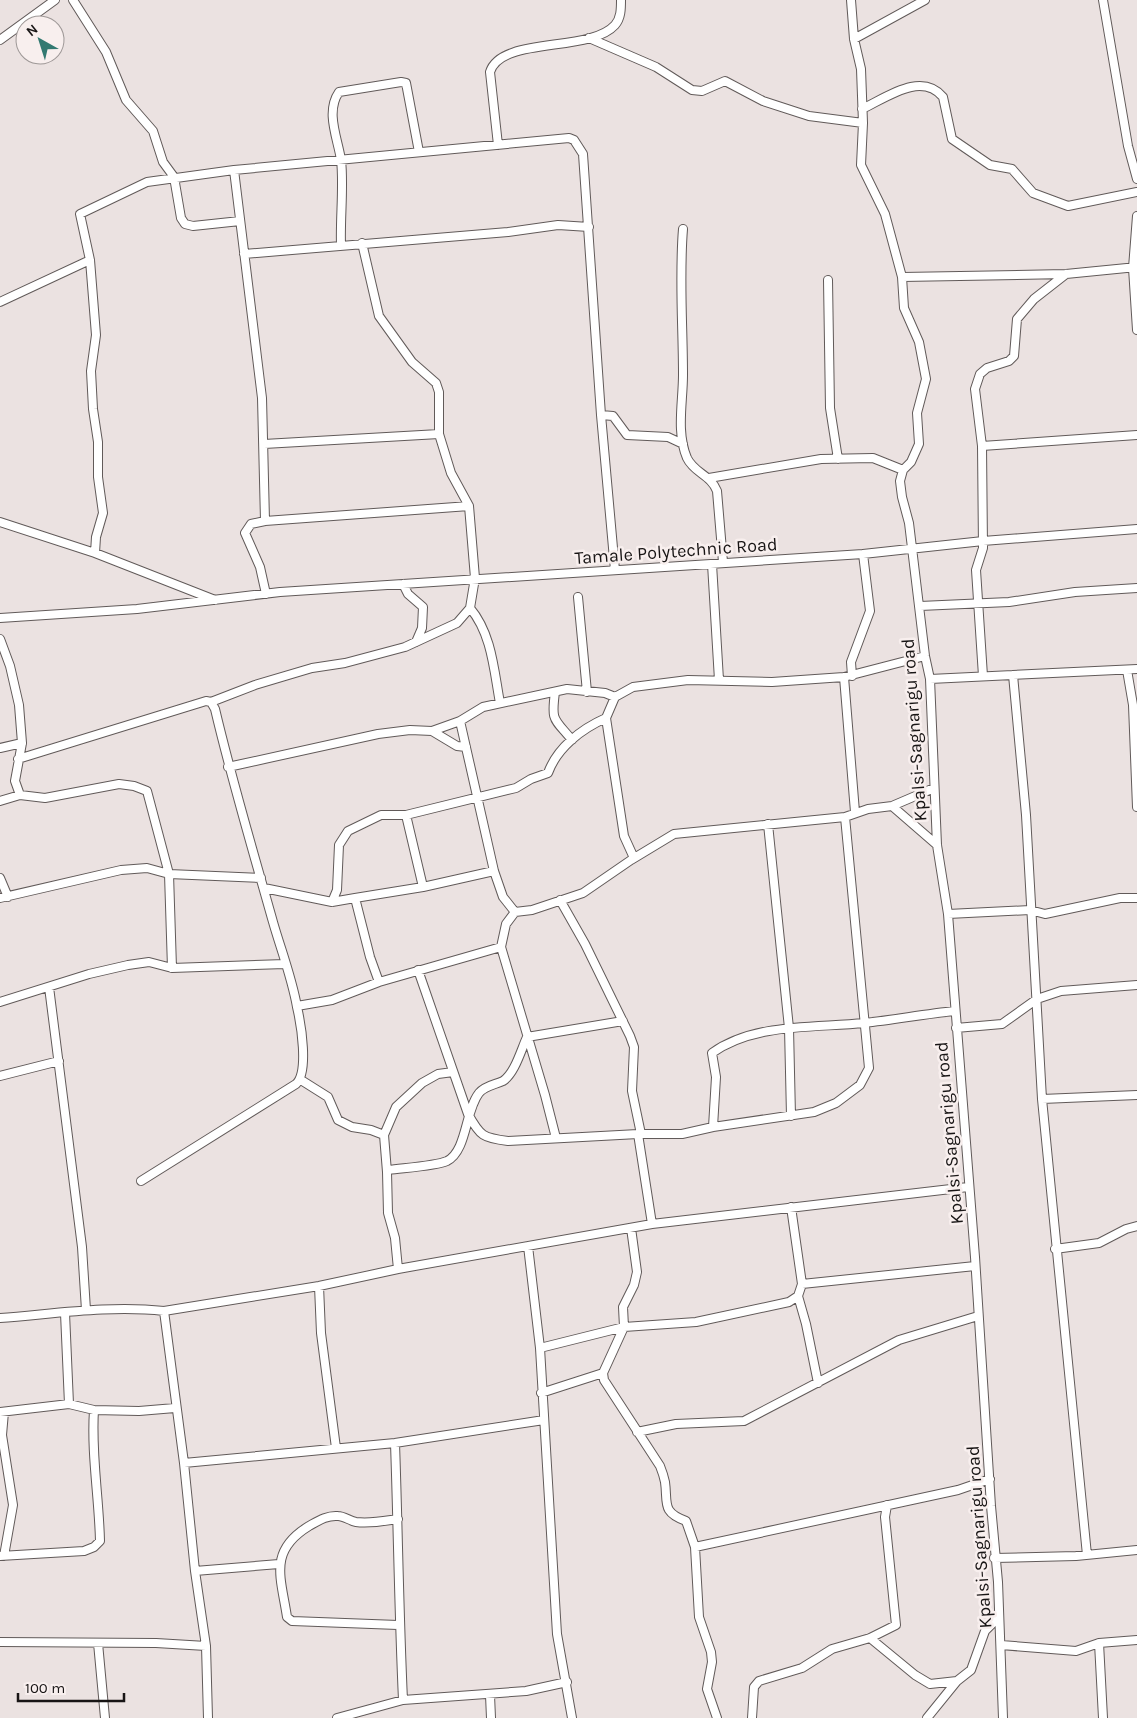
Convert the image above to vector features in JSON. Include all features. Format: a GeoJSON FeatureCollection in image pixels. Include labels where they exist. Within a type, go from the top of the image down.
{"type":"FeatureCollection","features":[{"type":"Feature","properties":{"kind":"street"},"geometry":{"type":"LineString","coordinates":[[0,40],[55,0]]}},
{"type":"Feature","properties":{"kind":"street"},"geometry":{"type":"LineString","coordinates":[[73,0],[106,52],[126,100],[153,131],[163,162],[174,177],[181,218],[186,224],[193,226],[240,220]]}},
{"type":"Feature","properties":{"kind":"street"},"geometry":{"type":"LineString","coordinates":[[498,145],[490,72],[492,67],[507,55],[599,36],[616,24],[621,13],[621,0]]}},
{"type":"Feature","properties":{"kind":"street"},"geometry":{"type":"LineString","coordinates":[[709,478],[821,459],[873,458],[903,470],[911,462],[919,444],[917,413],[926,379],[919,342],[904,308],[902,277],[885,214],[861,165],[863,123],[861,69],[854,39],[851,0]]}},
{"type":"Feature","properties":{"kind":"street"},"geometry":{"type":"LineString","coordinates":[[854,39],[925,0]]}},
{"type":"Feature","properties":{"kind":"street"},"geometry":{"type":"LineString","coordinates":[[1103,0],[1128,146],[1137,179]]}},
{"type":"Feature","properties":{"kind":"street"},"geometry":{"type":"LineString","coordinates":[[589,38],[656,67],[692,90],[702,91],[724,81],[764,101],[810,116],[863,123]]}},
{"type":"Feature","properties":{"kind":"street"},"geometry":{"type":"LineString","coordinates":[[341,245],[341,160],[333,124],[336,97],[339,92],[401,82],[406,83],[419,152]]}},
{"type":"Feature","properties":{"kind":"street"},"geometry":{"type":"LineString","coordinates":[[862,109],[912,85],[929,86],[943,97],[952,139],[990,165],[1012,169],[1033,193],[1068,206],[1137,192]]}},
{"type":"Feature","properties":{"kind":"street"},"geometry":{"type":"LineString","coordinates":[[96,553],[96,536],[103,513],[98,477],[98,442],[93,409],[91,371],[96,335],[90,260],[80,214],[147,182],[174,177],[569,138],[574,140],[583,154],[601,415],[615,570]]}},
{"type":"Feature","properties":{"kind":"street"},"geometry":{"type":"LineString","coordinates":[[234,170],[262,398],[265,521]]}},
{"type":"Feature","properties":{"kind":"street"},"geometry":{"type":"LineString","coordinates":[[1137,216],[1135,267],[1137,330]]}},
{"type":"Feature","properties":{"kind":"street"},"geometry":{"type":"LineString","coordinates":[[244,254],[508,232],[558,225],[589,227]]}},
{"type":"Feature","properties":{"kind":"street"},"geometry":{"type":"LineString","coordinates":[[683,229],[680,260],[683,377],[680,416],[683,444],[694,469],[714,482],[717,491],[723,562]]}},
{"type":"Feature","properties":{"kind":"street"},"geometry":{"type":"LineString","coordinates":[[18,759],[206,701],[211,702],[312,668],[345,663],[416,642],[457,624],[470,608],[475,578],[469,506],[451,473],[439,434],[439,392],[436,383],[412,362],[379,316],[362,243]]}},
{"type":"Feature","properties":{"kind":"street"},"geometry":{"type":"LineString","coordinates":[[0,302],[90,260]]}},
{"type":"Feature","properties":{"kind":"street"},"geometry":{"type":"LineString","coordinates":[[902,277],[1066,274],[1135,267]]}},
{"type":"Feature","properties":{"kind":"street"},"geometry":{"type":"LineString","coordinates":[[983,676],[976,603],[976,570],[983,548],[983,541],[982,446],[976,389],[980,374],[987,368],[1009,361],[1014,356],[1017,319],[1034,299],[1066,274]]}},
{"type":"Feature","properties":{"kind":"street"},"geometry":{"type":"LineString","coordinates":[[828,280],[830,408],[838,459]]}},
{"type":"Feature","properties":{"kind":"street"},"geometry":{"type":"LineString","coordinates":[[601,415],[613,416],[627,435],[668,437],[683,444]]}},
{"type":"Feature","properties":{"kind":"street"},"geometry":{"type":"LineString","coordinates":[[264,444],[439,434]]}},
{"type":"Feature","properties":{"kind":"street"},"geometry":{"type":"LineString","coordinates":[[982,446],[1137,435]]}},
{"type":"Feature","properties":{"kind":"street","name":"Kpalsi-Sagnarigu road"},"geometry":{"type":"LineString","coordinates":[[903,470],[900,481],[902,497],[909,523],[920,606],[924,656],[930,679],[937,845],[948,914],[975,1266],[1001,1646],[1003,1718]]}},
{"type":"Feature","properties":{"kind":"street"},"geometry":{"type":"LineString","coordinates":[[266,594],[260,567],[245,533],[251,524],[265,521],[469,506]]}},
{"type":"Feature","properties":{"kind":"street"},"geometry":{"type":"LineString","coordinates":[[0,522],[96,553],[216,600]]}},
{"type":"Feature","properties":{"kind":"street","name":"Tamale Polytechnic Road"},"geometry":{"type":"LineString","coordinates":[[0,618],[266,594],[475,578],[863,554],[983,541],[1137,529]]}},
{"type":"Feature","properties":{"kind":"street"},"geometry":{"type":"LineString","coordinates":[[855,812],[848,676],[851,662],[870,611],[863,554]]}},
{"type":"Feature","properties":{"kind":"street"},"geometry":{"type":"LineString","coordinates":[[712,564],[719,680]]}},
{"type":"Feature","properties":{"kind":"street"},"geometry":{"type":"LineString","coordinates":[[404,584],[408,594],[423,607],[422,628],[416,642]]}},
{"type":"Feature","properties":{"kind":"street"},"geometry":{"type":"LineString","coordinates":[[920,606],[1009,602],[1075,592],[1137,588]]}},
{"type":"Feature","properties":{"kind":"street"},"geometry":{"type":"LineString","coordinates":[[578,597],[587,692]]}},
{"type":"Feature","properties":{"kind":"street"},"geometry":{"type":"LineString","coordinates":[[470,608],[478,617],[487,636],[500,703]]}},
{"type":"Feature","properties":{"kind":"street"},"geometry":{"type":"LineString","coordinates":[[0,639],[10,666],[19,705],[22,743],[16,781],[20,795]]}},
{"type":"Feature","properties":{"kind":"street"},"geometry":{"type":"LineString","coordinates":[[634,858],[622,827],[606,718],[615,697],[633,687],[688,680],[772,682],[848,676],[924,656]]}},
{"type":"Feature","properties":{"kind":"street"},"geometry":{"type":"LineString","coordinates":[[930,679],[1137,669]]}},
{"type":"Feature","properties":{"kind":"street"},"geometry":{"type":"LineString","coordinates":[[1126,670],[1134,705],[1137,807]]}},
{"type":"Feature","properties":{"kind":"street"},"geometry":{"type":"LineString","coordinates":[[1013,676],[1026,815],[1042,1099],[1087,1555]]}},
{"type":"Feature","properties":{"kind":"street"},"geometry":{"type":"LineString","coordinates":[[432,732],[460,721],[476,710],[568,689],[605,693],[615,697]]}},
{"type":"Feature","properties":{"kind":"street"},"geometry":{"type":"LineString","coordinates":[[555,692],[552,714],[559,728],[572,740]]}},
{"type":"Feature","properties":{"kind":"street"},"geometry":{"type":"LineString","coordinates":[[211,702],[215,709],[228,767],[297,1006],[303,1056],[301,1080]]}},
{"type":"Feature","properties":{"kind":"street"},"geometry":{"type":"LineString","coordinates":[[332,902],[337,890],[339,845],[348,831],[381,815],[406,815],[516,788],[531,778],[548,773],[552,763],[572,740],[588,726],[606,718]]}},
{"type":"Feature","properties":{"kind":"street"},"geometry":{"type":"LineString","coordinates":[[460,721],[494,871],[503,897],[515,912]]}},
{"type":"Feature","properties":{"kind":"street"},"geometry":{"type":"LineString","coordinates":[[228,767],[378,734],[410,730],[432,732],[457,746],[466,747]]}},
{"type":"Feature","properties":{"kind":"street"},"geometry":{"type":"LineString","coordinates":[[0,748],[22,743]]}},
{"type":"Feature","properties":{"kind":"street"},"geometry":{"type":"LineString","coordinates":[[0,801],[20,795],[45,798],[119,784],[134,786],[146,791],[169,874],[172,968]]}},
{"type":"Feature","properties":{"kind":"street"},"geometry":{"type":"LineString","coordinates":[[556,1138],[501,947],[506,924],[515,912],[532,910],[583,893],[634,858],[674,834],[845,816],[855,812],[892,806],[934,788]]}},
{"type":"Feature","properties":{"kind":"street"},"geometry":{"type":"LineString","coordinates":[[892,806],[937,845]]}},
{"type":"Feature","properties":{"kind":"street"},"geometry":{"type":"LineString","coordinates":[[406,815],[422,887]]}},
{"type":"Feature","properties":{"kind":"street"},"geometry":{"type":"LineString","coordinates":[[418,970],[468,1114],[479,1134],[489,1139],[508,1142],[639,1134],[682,1134],[713,1126],[814,1112],[836,1103],[860,1085],[869,1068],[845,816]]}},
{"type":"Feature","properties":{"kind":"street"},"geometry":{"type":"LineString","coordinates":[[768,824],[790,1028],[791,1116]]}},
{"type":"Feature","properties":{"kind":"street"},"geometry":{"type":"LineString","coordinates":[[0,878],[4,898],[121,870],[147,868],[169,874],[261,878]]}},
{"type":"Feature","properties":{"kind":"street"},"geometry":{"type":"LineString","coordinates":[[264,888],[332,902],[422,887],[494,871]]}},
{"type":"Feature","properties":{"kind":"street"},"geometry":{"type":"LineString","coordinates":[[355,898],[370,957],[379,982]]}},
{"type":"Feature","properties":{"kind":"street"},"geometry":{"type":"LineString","coordinates":[[948,914],[1030,910],[1045,914],[1120,898],[1137,898]]}},
{"type":"Feature","properties":{"kind":"street"},"geometry":{"type":"LineString","coordinates":[[560,900],[623,1021],[634,1047],[632,1091],[652,1224]]}},
{"type":"Feature","properties":{"kind":"street"},"geometry":{"type":"LineString","coordinates":[[297,1006],[332,1000],[379,982],[501,947]]}},
{"type":"Feature","properties":{"kind":"street"},"geometry":{"type":"LineString","coordinates":[[0,1002],[89,974],[149,962],[172,968],[285,964]]}},
{"type":"Feature","properties":{"kind":"street"},"geometry":{"type":"LineString","coordinates":[[956,1028],[1002,1024],[1037,999],[1061,991],[1137,985]]}},
{"type":"Feature","properties":{"kind":"street"},"geometry":{"type":"LineString","coordinates":[[49,987],[82,1247],[86,1310]]}},
{"type":"Feature","properties":{"kind":"street"},"geometry":{"type":"LineString","coordinates":[[713,1126],[716,1077],[712,1053],[724,1044],[742,1038],[790,1028],[864,1023],[955,1011]]}},
{"type":"Feature","properties":{"kind":"street"},"geometry":{"type":"LineString","coordinates":[[527,1037],[623,1021]]}},
{"type":"Feature","properties":{"kind":"street"},"geometry":{"type":"LineString","coordinates":[[387,1172],[447,1161],[459,1150],[468,1114],[481,1090],[502,1082],[510,1075],[527,1037]]}},
{"type":"Feature","properties":{"kind":"street"},"geometry":{"type":"LineString","coordinates":[[0,1076],[59,1061]]}},
{"type":"Feature","properties":{"kind":"street"},"geometry":{"type":"LineString","coordinates":[[398,1269],[395,1238],[388,1213],[384,1135],[396,1107],[408,1094],[438,1074],[453,1072]]}},
{"type":"Feature","properties":{"kind":"street"},"geometry":{"type":"LineString","coordinates":[[301,1080],[328,1097],[338,1120],[352,1128],[371,1130],[384,1135]]}},
{"type":"Feature","properties":{"kind":"street"},"geometry":{"type":"LineString","coordinates":[[141,1181],[301,1080]]}},
{"type":"Feature","properties":{"kind":"street"},"geometry":{"type":"LineString","coordinates":[[1042,1099],[1137,1095]]}},
{"type":"Feature","properties":{"kind":"street"},"geometry":{"type":"LineString","coordinates":[[0,1318],[86,1310],[144,1309],[164,1311],[319,1286],[398,1269],[652,1224],[968,1187]]}},
{"type":"Feature","properties":{"kind":"street"},"geometry":{"type":"LineString","coordinates":[[791,1207],[802,1284],[798,1296],[818,1382]]}},
{"type":"Feature","properties":{"kind":"street"},"geometry":{"type":"LineString","coordinates":[[1056,1249],[1099,1243],[1126,1229],[1137,1226]]}},
{"type":"Feature","properties":{"kind":"street"},"geometry":{"type":"LineString","coordinates":[[631,1228],[637,1272],[634,1285],[623,1307],[624,1327],[603,1373],[608,1388],[660,1466],[665,1482],[664,1496],[670,1512],[686,1520],[695,1547],[699,1617],[712,1657],[707,1688],[717,1718]]}},
{"type":"Feature","properties":{"kind":"street"},"geometry":{"type":"LineString","coordinates":[[528,1246],[540,1348],[541,1393],[558,1634],[572,1718]]}},
{"type":"Feature","properties":{"kind":"street"},"geometry":{"type":"LineString","coordinates":[[802,1284],[975,1266]]}},
{"type":"Feature","properties":{"kind":"street"},"geometry":{"type":"LineString","coordinates":[[319,1286],[326,1383],[336,1448]]}},
{"type":"Feature","properties":{"kind":"street"},"geometry":{"type":"LineString","coordinates":[[540,1348],[624,1327],[696,1322],[789,1302],[798,1296]]}},
{"type":"Feature","properties":{"kind":"street"},"geometry":{"type":"LineString","coordinates":[[164,1311],[175,1408],[184,1463],[195,1571],[206,1646],[208,1718]]}},
{"type":"Feature","properties":{"kind":"street"},"geometry":{"type":"LineString","coordinates":[[65,1313],[70,1404]]}},
{"type":"Feature","properties":{"kind":"street"},"geometry":{"type":"LineString","coordinates":[[638,1432],[676,1424],[744,1421],[899,1340],[978,1316]]}},
{"type":"Feature","properties":{"kind":"street"},"geometry":{"type":"LineString","coordinates":[[541,1393],[603,1373]]}},
{"type":"Feature","properties":{"kind":"street"},"geometry":{"type":"LineString","coordinates":[[94,1410],[92,1442],[99,1502],[100,1541],[94,1547],[84,1551],[2,1556],[13,1505],[2,1435],[2,1412],[70,1404],[94,1410],[139,1412],[175,1408]]}},
{"type":"Feature","properties":{"kind":"street"},"geometry":{"type":"LineString","coordinates":[[184,1463],[395,1443],[544,1420]]}},
{"type":"Feature","properties":{"kind":"street"},"geometry":{"type":"LineString","coordinates":[[395,1443],[398,1519],[398,1625],[403,1700]]}},
{"type":"Feature","properties":{"kind":"street"},"geometry":{"type":"LineString","coordinates":[[695,1547],[958,1490],[990,1479]]}},
{"type":"Feature","properties":{"kind":"street"},"geometry":{"type":"LineString","coordinates":[[752,1718],[754,1686],[759,1681],[802,1668],[832,1648],[870,1638],[896,1625],[885,1517],[887,1505]]}},
{"type":"Feature","properties":{"kind":"street"},"geometry":{"type":"LineString","coordinates":[[398,1519],[370,1523],[356,1522],[338,1516],[323,1518],[298,1534],[287,1544],[279,1564],[287,1617],[292,1621],[301,1623],[398,1625]]}},
{"type":"Feature","properties":{"kind":"street"},"geometry":{"type":"LineString","coordinates":[[994,1558],[1087,1555],[1137,1550]]}},
{"type":"Feature","properties":{"kind":"street"},"geometry":{"type":"LineString","coordinates":[[195,1571],[279,1564]]}},
{"type":"Feature","properties":{"kind":"street"},"geometry":{"type":"LineString","coordinates":[[927,1718],[957,1680],[971,1670],[985,1631],[999,1617]]}},
{"type":"Feature","properties":{"kind":"street"},"geometry":{"type":"LineString","coordinates":[[870,1638],[915,1675],[930,1684],[957,1680]]}},
{"type":"Feature","properties":{"kind":"street"},"geometry":{"type":"LineString","coordinates":[[1001,1646],[1076,1651],[1099,1643],[1137,1640]]}},
{"type":"Feature","properties":{"kind":"street"},"geometry":{"type":"LineString","coordinates":[[0,1642],[206,1646]]}},
{"type":"Feature","properties":{"kind":"street"},"geometry":{"type":"LineString","coordinates":[[98,1643],[105,1718]]}},
{"type":"Feature","properties":{"kind":"street"},"geometry":{"type":"LineString","coordinates":[[1099,1643],[1103,1718]]}},
{"type":"Feature","properties":{"kind":"street"},"geometry":{"type":"LineString","coordinates":[[336,1718],[403,1700],[490,1695],[526,1691],[567,1682]]}},
{"type":"Feature","properties":{"kind":"street"},"geometry":{"type":"LineString","coordinates":[[490,1695],[491,1718]]}}]}
